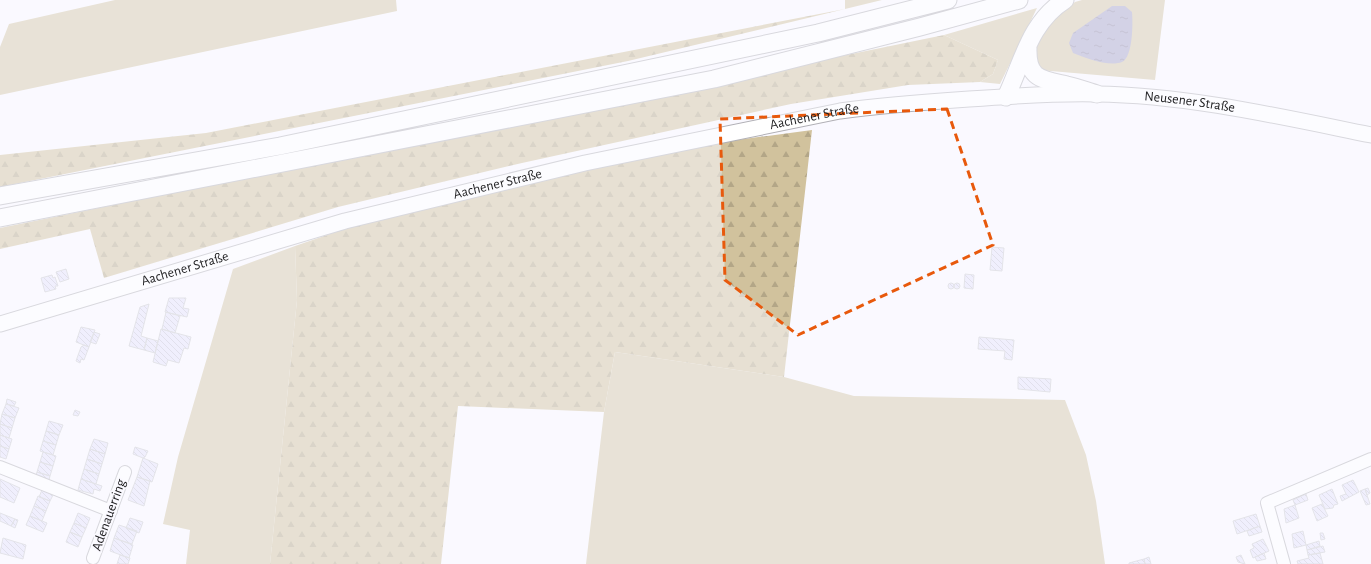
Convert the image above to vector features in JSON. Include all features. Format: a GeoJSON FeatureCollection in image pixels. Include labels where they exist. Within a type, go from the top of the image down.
{"type":"FeatureCollection","features":[{"type":"Feature","properties":{"kind":"highway"},"geometry":{"type":"LineString","coordinates":[[0,196],[280,146],[818,33],[948,0]]}},
{"type":"Feature","properties":{"kind":"highway"},"geometry":{"type":"LineString","coordinates":[[0,218],[714,79],[920,27],[1019,0]]}},
{"type":"Feature","properties":{"kind":"highway"},"geometry":{"type":"LineString","coordinates":[[1006,97],[1028,45],[1042,19],[1048,12],[1065,0]]}},
{"type":"Feature","properties":{"kind":"highway"},"geometry":{"type":"LineString","coordinates":[[1028,45],[1028,64],[1039,78],[1046,82],[1068,85],[1096,94]]}},
{"type":"Feature","properties":{"kind":"main road","name":"Neusener Straße"},"geometry":{"type":"LineString","coordinates":[[1006,97],[1096,94],[1151,97],[1218,106],[1371,135]]}},
{"type":"Feature","properties":{"kind":"main road","name":"Aachener Straße"},"geometry":{"type":"LineString","coordinates":[[0,324],[345,221],[585,163],[840,111],[881,105],[1006,97]]}},
{"type":"Feature","properties":{"kind":"street"},"geometry":{"type":"LineString","coordinates":[[1284,564],[1267,503],[1371,459]]}},
{"type":"Feature","properties":{"kind":"street"},"geometry":{"type":"LineString","coordinates":[[0,466],[111,511]]}},
{"type":"Feature","properties":{"kind":"street","name":"Adenauerring"},"geometry":{"type":"LineString","coordinates":[[93,558],[125,472]]}},
{"type":"Feature","properties":{"kind":"highlighted area"},"geometry":{"type":"Polygon","coordinates":[[[947,109],[993,245],[798,335],[725,280],[720,119],[947,109]]]}},
{"type":"Feature","properties":{"kind":"shaded area"},"geometry":{"type":"Polygon","coordinates":[[[115,0],[396,0],[397,11],[0,95],[0,47],[9,24],[115,0]]]}},
{"type":"Feature","properties":{"kind":"shaded area"},"geometry":{"type":"Polygon","coordinates":[[[845,0],[882,0],[845,9],[845,0]]]}},
{"type":"Feature","properties":{"kind":"shaded area"},"geometry":{"type":"Polygon","coordinates":[[[1082,0],[1165,0],[1155,80],[1039,70],[1033,53],[1043,28],[1075,2],[1082,0]]]}},
{"type":"Feature","properties":{"kind":"shaded area"},"geometry":{"type":"Polygon","coordinates":[[[1037,8],[1000,84],[980,82],[993,74],[998,60],[944,35],[1037,8]]]}},
{"type":"Feature","properties":{"kind":"shaded area"},"geometry":{"type":"Polygon","coordinates":[[[295,246],[297,300],[270,564],[186,564],[190,530],[163,524],[178,457],[233,269],[295,246]]]}},
{"type":"Feature","properties":{"kind":"shaded area"},"geometry":{"type":"Polygon","coordinates":[[[615,352],[784,377],[854,396],[1065,400],[1086,455],[1096,501],[1105,564],[586,564],[604,412],[615,352]]]}},
{"type":"Feature","properties":{"kind":"green space"},"geometry":{"type":"Polygon","coordinates":[[[845,9],[628,61],[0,187],[0,155],[206,133],[845,9]]]}},
{"type":"Feature","properties":{"kind":"green space"},"geometry":{"type":"Polygon","coordinates":[[[944,35],[998,60],[993,74],[980,82],[908,85],[791,104],[522,163],[338,207],[104,278],[90,229],[0,249],[0,228],[944,35]]]}},
{"type":"Feature","properties":{"kind":"green space"},"geometry":{"type":"Polygon","coordinates":[[[812,130],[784,377],[615,352],[604,412],[458,406],[441,564],[270,564],[297,300],[295,246],[359,224],[550,178],[729,141],[812,130]]]}},
{"type":"Feature","properties":{"kind":"water"},"geometry":{"type":"Polygon","coordinates":[[[1112,6],[1125,6],[1132,12],[1132,39],[1126,59],[1117,63],[1104,63],[1073,53],[1069,43],[1073,33],[1112,6]]]}},
{"type":"Feature","properties":{"kind":"building"},"geometry":{"type":"Polygon","coordinates":[[[992,247],[1004,248],[1002,271],[990,270],[992,247]]]}},
{"type":"Feature","properties":{"kind":"building"},"geometry":{"type":"Polygon","coordinates":[[[66,269],[69,279],[60,282],[56,272],[66,269]]]}},
{"type":"Feature","properties":{"kind":"building"},"geometry":{"type":"Polygon","coordinates":[[[965,274],[974,275],[973,289],[964,288],[965,274]]]}},
{"type":"Feature","properties":{"kind":"building"},"geometry":{"type":"Polygon","coordinates":[[[52,275],[53,278],[55,277],[58,286],[55,286],[56,289],[45,292],[41,278],[52,275]]]}},
{"type":"Feature","properties":{"kind":"building"},"geometry":{"type":"Polygon","coordinates":[[[951,283],[954,286],[951,289],[948,286],[951,283]]]}},
{"type":"Feature","properties":{"kind":"building"},"geometry":{"type":"Polygon","coordinates":[[[957,283],[960,286],[957,289],[954,286],[957,283]]]}},
{"type":"Feature","properties":{"kind":"building"},"geometry":{"type":"Polygon","coordinates":[[[169,298],[186,298],[183,308],[189,309],[187,317],[165,312],[169,298]]]}},
{"type":"Feature","properties":{"kind":"building"},"geometry":{"type":"Polygon","coordinates":[[[149,304],[141,336],[147,338],[144,350],[129,346],[140,307],[149,304]]]}},
{"type":"Feature","properties":{"kind":"building"},"geometry":{"type":"Polygon","coordinates":[[[166,312],[180,316],[175,333],[162,329],[166,312]]]}},
{"type":"Feature","properties":{"kind":"building"},"geometry":{"type":"Polygon","coordinates":[[[81,327],[95,330],[89,347],[76,342],[81,327]]]}},
{"type":"Feature","properties":{"kind":"building"},"geometry":{"type":"Polygon","coordinates":[[[161,329],[191,337],[188,349],[184,348],[179,363],[168,360],[166,366],[153,362],[161,329]]]}},
{"type":"Feature","properties":{"kind":"building"},"geometry":{"type":"Polygon","coordinates":[[[94,332],[100,334],[96,344],[90,342],[94,332]]]}},
{"type":"Feature","properties":{"kind":"building"},"geometry":{"type":"Polygon","coordinates":[[[979,337],[1014,340],[1012,360],[1004,359],[1005,351],[978,349],[979,337]]]}},
{"type":"Feature","properties":{"kind":"building"},"geometry":{"type":"Polygon","coordinates":[[[147,338],[158,341],[155,353],[144,350],[147,338]]]}},
{"type":"Feature","properties":{"kind":"building"},"geometry":{"type":"Polygon","coordinates":[[[84,345],[89,347],[84,360],[81,359],[80,363],[76,361],[81,347],[84,345]]]}},
{"type":"Feature","properties":{"kind":"building"},"geometry":{"type":"Polygon","coordinates":[[[1018,377],[1051,379],[1050,392],[1018,389],[1018,377]]]}},
{"type":"Feature","properties":{"kind":"building"},"geometry":{"type":"Polygon","coordinates":[[[7,399],[16,402],[14,406],[6,404],[7,399]]]}},
{"type":"Feature","properties":{"kind":"building"},"geometry":{"type":"Polygon","coordinates":[[[6,404],[19,408],[15,418],[2,414],[6,404]]]}},
{"type":"Feature","properties":{"kind":"building"},"geometry":{"type":"Polygon","coordinates":[[[75,410],[80,412],[78,416],[73,415],[75,410]]]}},
{"type":"Feature","properties":{"kind":"building"},"geometry":{"type":"Polygon","coordinates":[[[2,414],[15,418],[12,428],[0,424],[2,414]]]}},
{"type":"Feature","properties":{"kind":"building"},"geometry":{"type":"Polygon","coordinates":[[[49,421],[63,425],[59,435],[46,431],[49,421]]]}},
{"type":"Feature","properties":{"kind":"building"},"geometry":{"type":"Polygon","coordinates":[[[0,424],[12,428],[9,438],[0,435],[0,424]]]}},
{"type":"Feature","properties":{"kind":"building"},"geometry":{"type":"Polygon","coordinates":[[[46,431],[59,435],[56,445],[43,441],[46,431]]]}},
{"type":"Feature","properties":{"kind":"building"},"geometry":{"type":"Polygon","coordinates":[[[0,435],[12,439],[9,449],[0,446],[0,435]]]}},
{"type":"Feature","properties":{"kind":"building"},"geometry":{"type":"Polygon","coordinates":[[[94,439],[108,443],[105,454],[90,449],[94,439]]]}},
{"type":"Feature","properties":{"kind":"building"},"geometry":{"type":"Polygon","coordinates":[[[43,441],[56,445],[53,455],[40,451],[43,441]]]}},
{"type":"Feature","properties":{"kind":"building"},"geometry":{"type":"Polygon","coordinates":[[[0,446],[9,449],[6,459],[0,457],[0,446]]]}},
{"type":"Feature","properties":{"kind":"building"},"geometry":{"type":"Polygon","coordinates":[[[135,447],[148,451],[145,457],[143,458],[133,454],[135,447]]]}},
{"type":"Feature","properties":{"kind":"building"},"geometry":{"type":"Polygon","coordinates":[[[90,449],[105,454],[102,464],[87,459],[90,449]]]}},
{"type":"Feature","properties":{"kind":"building"},"geometry":{"type":"Polygon","coordinates":[[[43,452],[56,456],[53,466],[40,462],[43,452]]]}},
{"type":"Feature","properties":{"kind":"building"},"geometry":{"type":"Polygon","coordinates":[[[143,458],[158,464],[152,482],[137,477],[143,458]]]}},
{"type":"Feature","properties":{"kind":"building"},"geometry":{"type":"Polygon","coordinates":[[[87,459],[102,464],[99,474],[84,469],[87,459]]]}},
{"type":"Feature","properties":{"kind":"building"},"geometry":{"type":"Polygon","coordinates":[[[40,462],[53,466],[50,476],[37,472],[40,462]]]}},
{"type":"Feature","properties":{"kind":"building"},"geometry":{"type":"Polygon","coordinates":[[[84,469],[99,474],[96,484],[81,479],[84,469]]]}},
{"type":"Feature","properties":{"kind":"building"},"geometry":{"type":"Polygon","coordinates":[[[37,472],[50,476],[49,480],[36,475],[37,472]]]}},
{"type":"Feature","properties":{"kind":"building"},"geometry":{"type":"Polygon","coordinates":[[[137,477],[150,481],[144,506],[128,500],[137,477]]]}},
{"type":"Feature","properties":{"kind":"building"},"geometry":{"type":"Polygon","coordinates":[[[0,479],[20,488],[14,503],[0,497],[0,479]]]}},
{"type":"Feature","properties":{"kind":"building"},"geometry":{"type":"Polygon","coordinates":[[[81,479],[102,486],[100,491],[94,489],[93,494],[78,490],[81,479]]]}},
{"type":"Feature","properties":{"kind":"building"},"geometry":{"type":"Polygon","coordinates":[[[1353,480],[1359,492],[1342,501],[1340,496],[1346,494],[1342,485],[1353,480]]]}},
{"type":"Feature","properties":{"kind":"building"},"geometry":{"type":"Polygon","coordinates":[[[1368,488],[1370,493],[1367,495],[1365,489],[1368,488]]]}},
{"type":"Feature","properties":{"kind":"building"},"geometry":{"type":"Polygon","coordinates":[[[1332,489],[1338,504],[1334,505],[1333,508],[1325,509],[1319,495],[1332,489]]]}},
{"type":"Feature","properties":{"kind":"building"},"geometry":{"type":"Polygon","coordinates":[[[1365,489],[1370,504],[1366,505],[1360,491],[1365,489]]]}},
{"type":"Feature","properties":{"kind":"building"},"geometry":{"type":"Polygon","coordinates":[[[42,490],[53,495],[50,501],[39,497],[42,490]]]}},
{"type":"Feature","properties":{"kind":"building"},"geometry":{"type":"Polygon","coordinates":[[[1306,494],[1308,500],[1295,505],[1293,500],[1306,494]]]}},
{"type":"Feature","properties":{"kind":"building"},"geometry":{"type":"Polygon","coordinates":[[[38,496],[50,501],[46,511],[34,506],[38,496]]]}},
{"type":"Feature","properties":{"kind":"building"},"geometry":{"type":"Polygon","coordinates":[[[1322,504],[1328,516],[1317,521],[1312,508],[1322,504]]]}},
{"type":"Feature","properties":{"kind":"building"},"geometry":{"type":"Polygon","coordinates":[[[1295,505],[1299,518],[1286,523],[1284,509],[1295,505]]]}},
{"type":"Feature","properties":{"kind":"building"},"geometry":{"type":"Polygon","coordinates":[[[34,506],[46,511],[42,521],[30,516],[34,506]]]}},
{"type":"Feature","properties":{"kind":"building"},"geometry":{"type":"Polygon","coordinates":[[[0,513],[15,519],[11,526],[0,521],[0,513]]]}},
{"type":"Feature","properties":{"kind":"building"},"geometry":{"type":"Polygon","coordinates":[[[78,513],[90,518],[86,528],[74,523],[78,513]]]}},
{"type":"Feature","properties":{"kind":"building"},"geometry":{"type":"Polygon","coordinates":[[[1256,514],[1260,526],[1237,534],[1233,521],[1256,514]]]}},
{"type":"Feature","properties":{"kind":"building"},"geometry":{"type":"Polygon","coordinates":[[[30,516],[47,523],[43,532],[26,525],[30,516]]]}},
{"type":"Feature","properties":{"kind":"building"},"geometry":{"type":"Polygon","coordinates":[[[130,518],[143,522],[139,533],[126,528],[130,518]]]}},
{"type":"Feature","properties":{"kind":"building"},"geometry":{"type":"Polygon","coordinates":[[[15,519],[18,520],[15,528],[11,526],[15,519]]]}},
{"type":"Feature","properties":{"kind":"building"},"geometry":{"type":"Polygon","coordinates":[[[74,523],[86,528],[82,537],[70,532],[74,523]]]}},
{"type":"Feature","properties":{"kind":"building"},"geometry":{"type":"Polygon","coordinates":[[[119,525],[137,531],[132,544],[114,538],[119,525]]]}},
{"type":"Feature","properties":{"kind":"building"},"geometry":{"type":"Polygon","coordinates":[[[1260,526],[1262,532],[1249,536],[1247,531],[1260,526]]]}},
{"type":"Feature","properties":{"kind":"building"},"geometry":{"type":"Polygon","coordinates":[[[1303,531],[1306,545],[1294,548],[1292,534],[1303,531]]]}},
{"type":"Feature","properties":{"kind":"building"},"geometry":{"type":"Polygon","coordinates":[[[70,532],[82,537],[78,547],[66,542],[70,532]]]}},
{"type":"Feature","properties":{"kind":"building"},"geometry":{"type":"Polygon","coordinates":[[[1320,533],[1323,533],[1325,539],[1321,540],[1320,533]]]}},
{"type":"Feature","properties":{"kind":"building"},"geometry":{"type":"Polygon","coordinates":[[[3,538],[26,545],[23,559],[0,553],[3,538]]]}},
{"type":"Feature","properties":{"kind":"building"},"geometry":{"type":"Polygon","coordinates":[[[114,538],[133,545],[129,558],[110,551],[114,538]]]}},
{"type":"Feature","properties":{"kind":"building"},"geometry":{"type":"Polygon","coordinates":[[[1263,539],[1269,551],[1253,558],[1250,550],[1254,548],[1252,544],[1263,539]]]}},
{"type":"Feature","properties":{"kind":"building"},"geometry":{"type":"Polygon","coordinates":[[[1319,541],[1320,546],[1307,550],[1306,545],[1319,541]]]}},
{"type":"Feature","properties":{"kind":"building"},"geometry":{"type":"Polygon","coordinates":[[[1323,546],[1325,552],[1308,555],[1307,550],[1323,546]]]}},
{"type":"Feature","properties":{"kind":"building"},"geometry":{"type":"Polygon","coordinates":[[[1264,553],[1266,559],[1257,561],[1255,557],[1264,553]]]}},
{"type":"Feature","properties":{"kind":"building"},"geometry":{"type":"Polygon","coordinates":[[[1320,553],[1323,564],[1298,564],[1297,561],[1309,558],[1308,555],[1320,553]]]}},
{"type":"Feature","properties":{"kind":"building"},"geometry":{"type":"Polygon","coordinates":[[[120,555],[130,558],[128,564],[117,564],[120,555]]]}},
{"type":"Feature","properties":{"kind":"building"},"geometry":{"type":"Polygon","coordinates":[[[1241,555],[1245,564],[1238,562],[1236,557],[1241,555]]]}},
{"type":"Feature","properties":{"kind":"building"},"geometry":{"type":"Polygon","coordinates":[[[1149,557],[1151,564],[1145,564],[1144,559],[1149,557]]]}},
{"type":"Feature","properties":{"kind":"building"},"geometry":{"type":"Polygon","coordinates":[[[1144,559],[1145,564],[1129,564],[1129,563],[1144,559]]]}}]}
